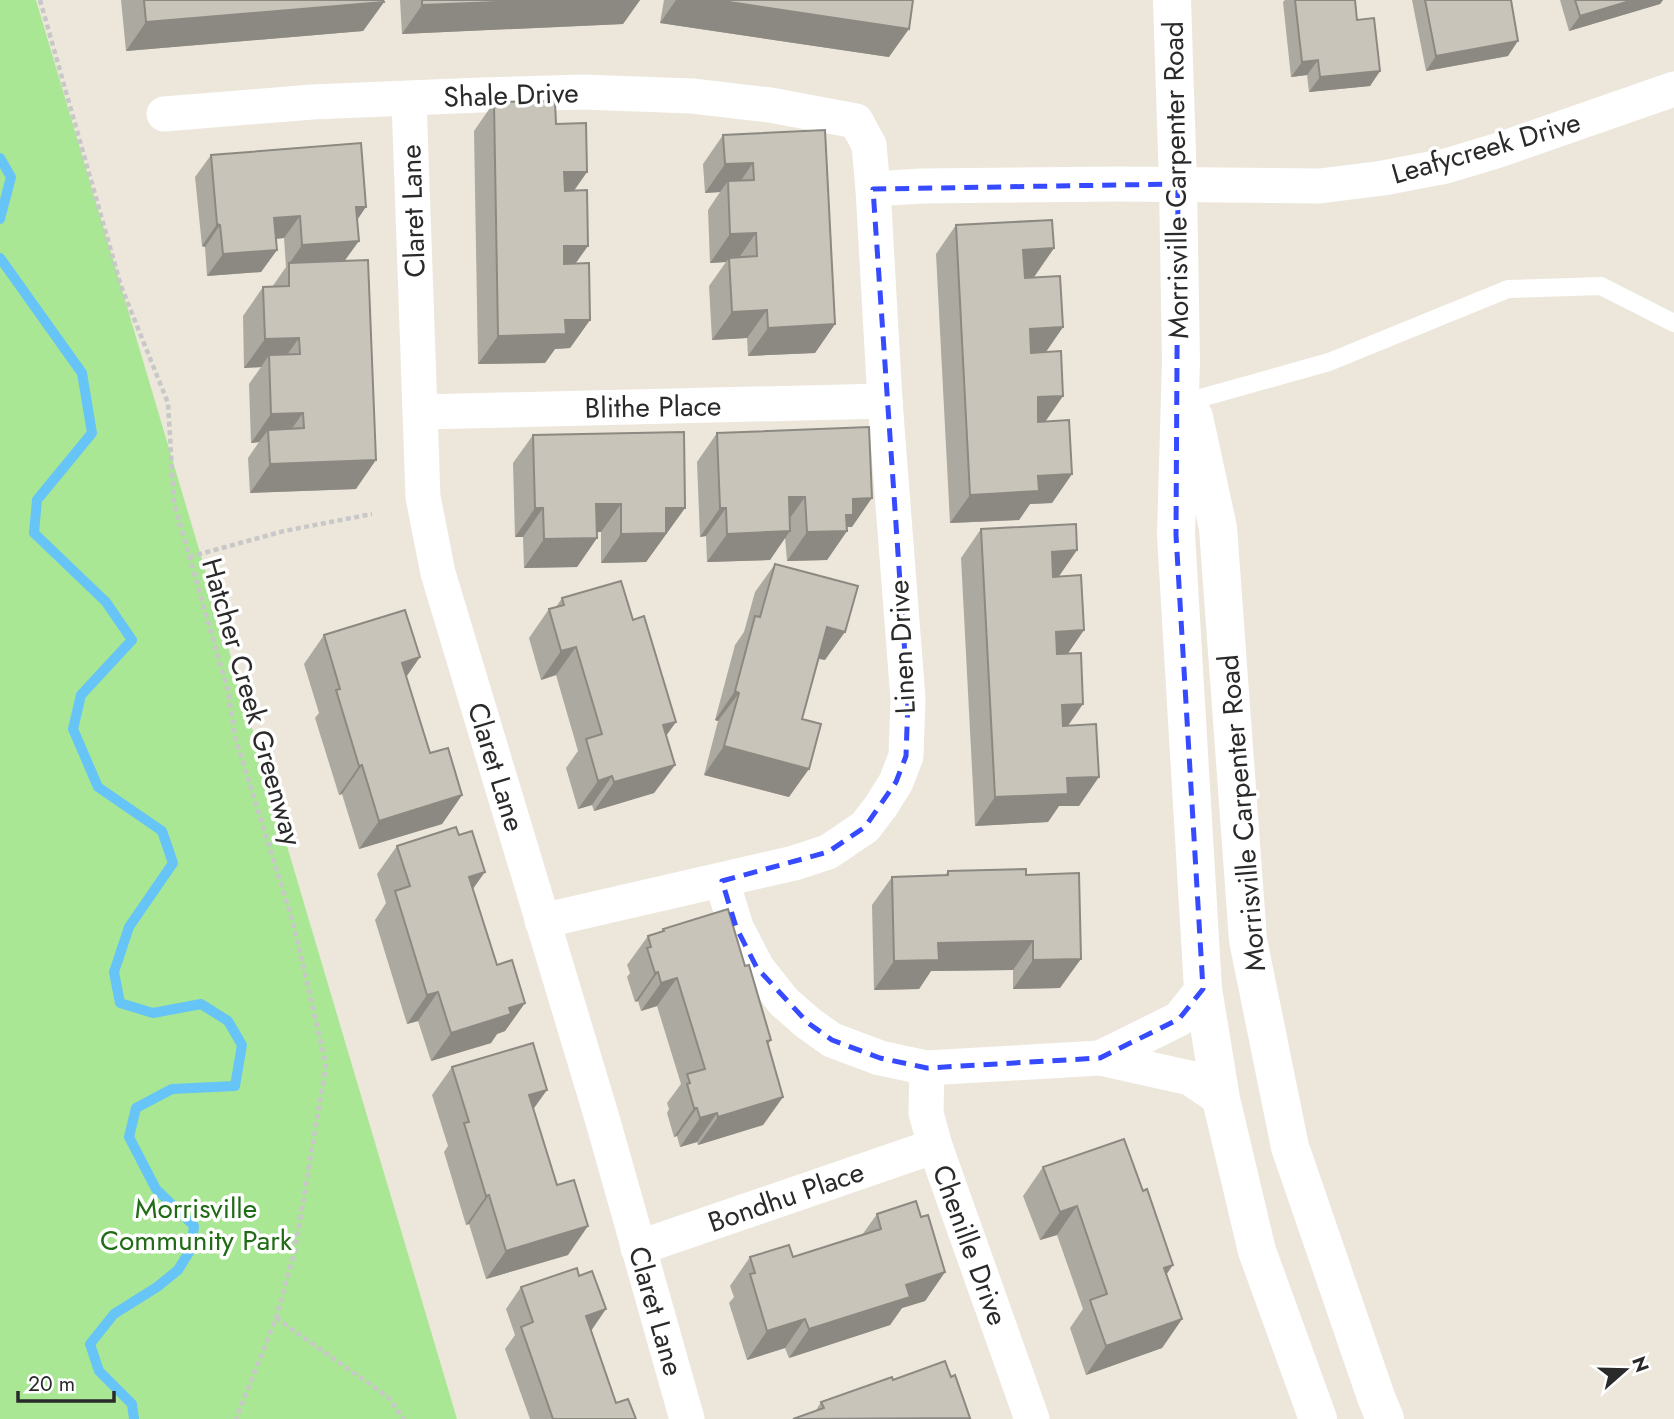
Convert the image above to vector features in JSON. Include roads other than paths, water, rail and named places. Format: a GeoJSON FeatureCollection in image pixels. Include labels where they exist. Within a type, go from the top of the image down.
{"type":"FeatureCollection","features":[{"type":"Feature","properties":{"kind":"main road","name":"Morrisville Carpenter Road"},"geometry":{"type":"LineString","coordinates":[[1172,0],[1181,361],[1176,535],[1203,989],[1221,1099],[1257,1251],[1318,1419]]}},
{"type":"Feature","properties":{"kind":"main road","name":"Morrisville Carpenter Road"},"geometry":{"type":"LineString","coordinates":[[1181,361],[1218,528],[1248,940],[1290,1147],[1385,1419]]}},
{"type":"Feature","properties":{"kind":"street","name":"Leafycreek Drive"},"geometry":{"type":"LineString","coordinates":[[873,189],[922,186],[1178,184],[1320,186],[1446,166],[1674,89]]}},
{"type":"Feature","properties":{"kind":"street","name":"Shale Drive"},"geometry":{"type":"LineString","coordinates":[[164,114],[312,102],[582,92],[692,96],[770,105],[856,121]]}},
{"type":"Feature","properties":{"kind":"street","name":"Claret Lane"},"geometry":{"type":"LineString","coordinates":[[408,99],[423,496],[438,573],[602,1118],[687,1419]]}},
{"type":"Feature","properties":{"kind":"street","name":"Linen Drive"},"geometry":{"type":"LineString","coordinates":[[542,921],[722,881],[828,852],[864,827],[896,782],[906,756],[908,699],[885,401],[873,189],[869,145],[856,121]]}},
{"type":"Feature","properties":{"kind":"street","name":"Blithe Place"},"geometry":{"type":"LineString","coordinates":[[420,412],[885,401]]}},
{"type":"Feature","properties":{"kind":"street"},"geometry":{"type":"LineString","coordinates":[[722,881],[736,927],[757,968],[784,1002],[832,1040],[880,1058],[927,1068],[1100,1058],[1190,1078],[1221,1099]]}},
{"type":"Feature","properties":{"kind":"street"},"geometry":{"type":"LineString","coordinates":[[1100,1058],[1179,1019],[1203,989]]}},
{"type":"Feature","properties":{"kind":"street","name":"Chenille Drive"},"geometry":{"type":"LineString","coordinates":[[927,1068],[926,1113],[935,1146],[1032,1419]]}},
{"type":"Feature","properties":{"kind":"street","name":"Bondhu Place"},"geometry":{"type":"LineString","coordinates":[[638,1248],[935,1146]]}},
{"type":"Feature","properties":{"kind":"lane"},"geometry":{"type":"LineString","coordinates":[[1190,401],[1329,362],[1508,289],[1601,286],[1674,323]]}},
{"type":"Feature","properties":{"kind":"waterway"},"geometry":{"type":"LineString","coordinates":[[0,158],[11,177],[0,219]]}},
{"type":"Feature","properties":{"kind":"waterway"},"geometry":{"type":"LineString","coordinates":[[0,258],[82,373],[92,433],[37,500],[34,533],[106,602],[132,640],[81,695],[73,729],[98,787],[162,831],[173,863],[129,927],[114,972],[120,1003],[153,1013],[201,1004],[228,1021],[242,1045],[235,1086],[172,1089],[136,1108],[129,1137],[156,1189],[194,1226],[191,1249],[178,1270],[157,1287],[114,1314],[90,1344],[99,1371],[132,1404],[134,1419]]}},
{"type":"Feature","properties":{"kind":"park label","name":"Morrisville Community Park"},"geometry":{"type":"Point","coordinates":[196,1224]}}]}
